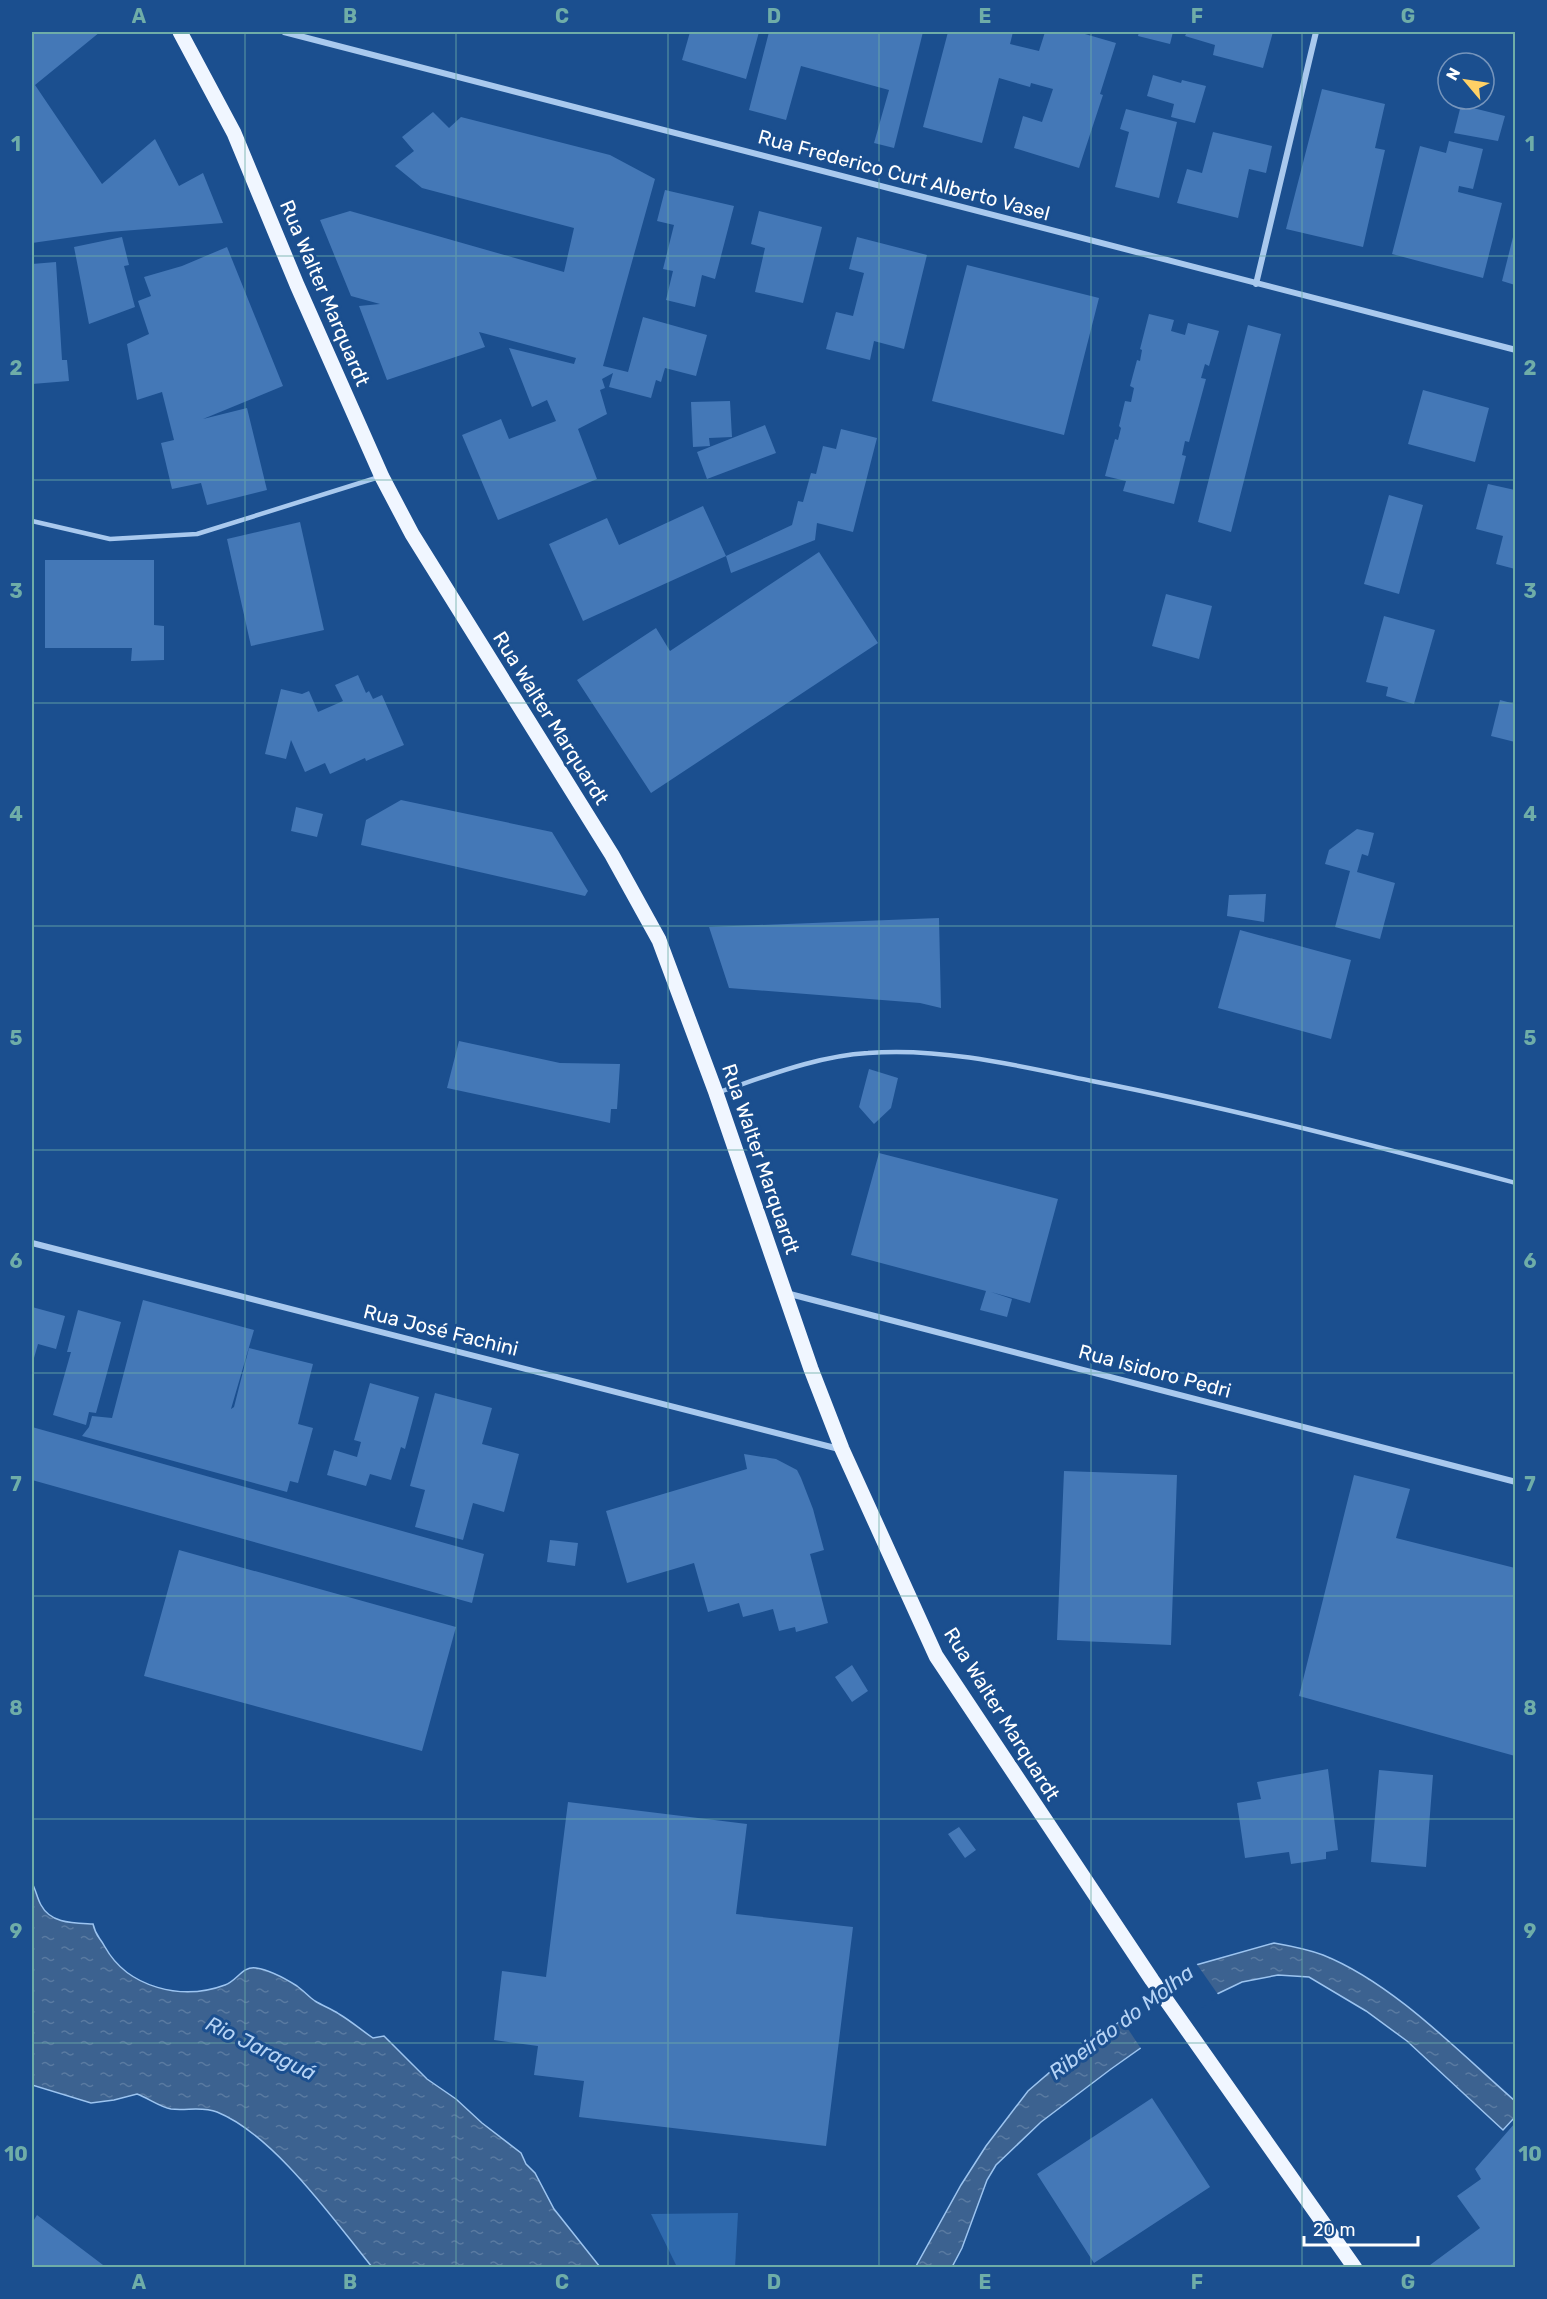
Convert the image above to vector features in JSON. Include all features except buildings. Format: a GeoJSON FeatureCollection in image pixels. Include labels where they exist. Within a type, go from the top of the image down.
{"type":"FeatureCollection","features":[{"type":"Feature","properties":{"kind":"main road","name":"Rua Walter Marquardt"},"geometry":{"type":"LineString","coordinates":[[180,32],[234,133],[297,285],[382,477],[412,534],[612,855],[659,940],[716,1093],[842,1449],[936,1656],[1152,1980],[1355,2268]]}},
{"type":"Feature","properties":{"kind":"street","name":"Rua Frederico Curt Alberto Vasel"},"geometry":{"type":"LineString","coordinates":[[284,32],[1515,350]]}},
{"type":"Feature","properties":{"kind":"street"},"geometry":{"type":"LineString","coordinates":[[1256,284],[1316,32]]}},
{"type":"Feature","properties":{"kind":"street","name":"Rua José Fachini"},"geometry":{"type":"LineString","coordinates":[[32,1243],[842,1449]]}},
{"type":"Feature","properties":{"kind":"street","name":"Rua Isidoro Pedri"},"geometry":{"type":"LineString","coordinates":[[786,1293],[1515,1482]]}},
{"type":"Feature","properties":{"kind":"lane"},"geometry":{"type":"LineString","coordinates":[[32,521],[110,539],[197,534],[382,477]]}},
{"type":"Feature","properties":{"kind":"lane"},"geometry":{"type":"LineString","coordinates":[[716,1093],[806,1064],[864,1053],[907,1051],[1018,1066],[1233,1110],[1515,1183]]}},
{"type":"Feature","properties":{"kind":"shaded area"},"geometry":{"type":"Polygon","coordinates":[[[738,2213],[735,2268],[677,2267],[651,2214],[738,2213]]]}},
{"type":"Feature","properties":{"kind":"water","name":"Rio Jaraguá"},"geometry":{"type":"Polygon","coordinates":[[[32,1883],[45,1911],[64,1921],[93,1924],[115,1961],[142,1981],[174,1991],[191,1992],[225,1985],[247,1969],[261,1969],[297,1986],[315,2001],[373,2038],[384,2036],[427,2079],[456,2099],[482,2123],[521,2153],[526,2164],[535,2173],[554,2209],[600,2267],[372,2267],[321,2203],[281,2158],[238,2123],[211,2110],[167,2108],[137,2094],[91,2103],[32,2085],[32,1883]]]}},
{"type":"Feature","properties":{"kind":"water","name":"Ribeirão do Molha"},"geometry":{"type":"Polygon","coordinates":[[[1274,1943],[1323,1955],[1349,1967],[1400,2001],[1515,2101],[1515,2117],[1503,2130],[1407,2041],[1366,2011],[1309,1977],[1278,1975],[1242,1982],[1217,1994],[1041,2122],[996,2165],[987,2180],[962,2248],[952,2267],[915,2268],[961,2185],[986,2146],[1028,2091],[1057,2066],[1084,2052],[1120,2021],[1196,1965],[1274,1943]]]}},
{"type":"Feature","properties":{"kind":"pier"},"geometry":{"type":"Polygon","coordinates":[[[1196,1963],[1219,1996],[1142,2050],[1120,2017],[1196,1963]]]}}]}
